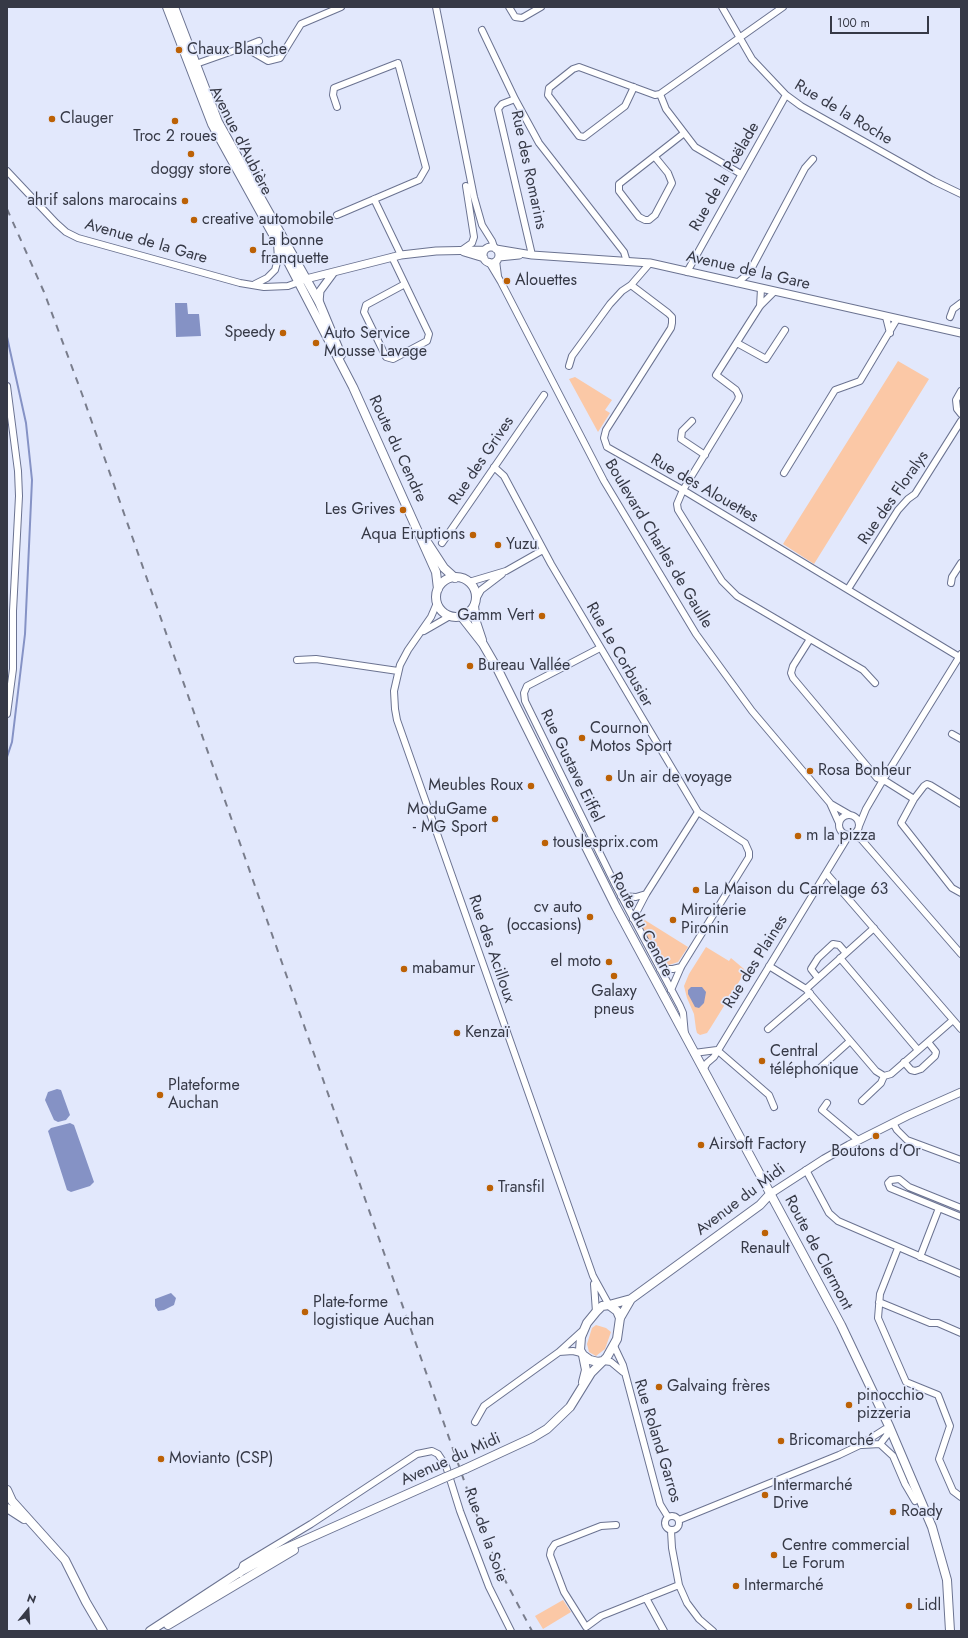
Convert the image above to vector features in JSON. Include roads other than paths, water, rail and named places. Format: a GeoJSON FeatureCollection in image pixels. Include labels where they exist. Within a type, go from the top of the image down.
{"type":"FeatureCollection","features":[{"type":"Feature","properties":{"kind":"main road","name":"Avenue d'Aubière"},"geometry":{"type":"LineString","coordinates":[[167,7],[218,122],[302,280]]}},
{"type":"Feature","properties":{"kind":"main road","name":"Avenue d'Aubière"},"geometry":{"type":"LineString","coordinates":[[174,7],[192,65],[218,135],[277,242],[302,280]]}},
{"type":"Feature","properties":{"kind":"main road","name":"Route du Cendre"},"geometry":{"type":"LineString","coordinates":[[302,280],[318,302],[338,345],[353,387]]}},
{"type":"Feature","properties":{"kind":"main road","name":"Route du Cendre"},"geometry":{"type":"LineString","coordinates":[[302,280],[353,387],[415,524],[436,572],[438,589]]}},
{"type":"Feature","properties":{"kind":"main road","name":"Route du Cendre"},"geometry":{"type":"LineString","coordinates":[[415,524],[444,568],[455,578]]}},
{"type":"Feature","properties":{"kind":"main road"},"geometry":{"type":"LineString","coordinates":[[455,578],[462,578],[469,582],[475,591],[474,603],[467,614],[461,616],[450,616],[444,612],[437,603],[438,589],[445,581],[455,578]]}},
{"type":"Feature","properties":{"kind":"main road","name":"Route du Cendre"},"geometry":{"type":"LineString","coordinates":[[474,603],[476,622],[483,644]]}},
{"type":"Feature","properties":{"kind":"main road","name":"Route du Cendre"},"geometry":{"type":"LineString","coordinates":[[461,616],[483,644],[498,670],[609,894],[770,1194]]}},
{"type":"Feature","properties":{"kind":"main road","name":"Avenue du Midi"},"geometry":{"type":"LineString","coordinates":[[609,1305],[631,1299],[760,1204],[770,1194]]}},
{"type":"Feature","properties":{"kind":"main road","name":"Route de Clermont"},"geometry":{"type":"LineString","coordinates":[[770,1194],[841,1325],[888,1431],[926,1511],[938,1546],[947,1580],[951,1631]]}},
{"type":"Feature","properties":{"kind":"main road","name":"Avenue du Midi"},"geometry":{"type":"LineString","coordinates":[[620,1318],[631,1299]]}},
{"type":"Feature","properties":{"kind":"main road"},"geometry":{"type":"LineString","coordinates":[[609,1305],[617,1311],[620,1318],[614,1346],[602,1361],[590,1360],[582,1354],[580,1342],[584,1329],[602,1306],[609,1305]]}},
{"type":"Feature","properties":{"kind":"main road","name":"Avenue du Midi"},"geometry":{"type":"LineString","coordinates":[[581,1390],[586,1370],[582,1354]]}},
{"type":"Feature","properties":{"kind":"main road","name":"Avenue du Midi"},"geometry":{"type":"LineString","coordinates":[[150,1631],[240,1572],[271,1555],[446,1478],[532,1438],[547,1429],[570,1407],[596,1366],[602,1361]]}},
{"type":"Feature","properties":{"kind":"main road","name":"Route de Clermont"},"geometry":{"type":"LineString","coordinates":[[888,1431],[915,1501],[938,1546]]}},
{"type":"Feature","properties":{"kind":"main road"},"geometry":{"type":"LineString","coordinates":[[7,1490],[12,1501],[65,1560],[86,1602],[104,1631]]}},
{"type":"Feature","properties":{"kind":"main road"},"geometry":{"type":"LineString","coordinates":[[7,1508],[34,1525]]}},
{"type":"Feature","properties":{"kind":"main road","name":"Avenue du Midi"},"geometry":{"type":"LineString","coordinates":[[160,1631],[318,1535]]}},
{"type":"Feature","properties":{"kind":"main road"},"geometry":{"type":"LineString","coordinates":[[86,1602],[96,1631]]}},
{"type":"Feature","properties":{"kind":"street"},"geometry":{"type":"LineString","coordinates":[[244,47],[268,61],[280,58],[301,24],[341,7]]}},
{"type":"Feature","properties":{"kind":"street"},"geometry":{"type":"LineString","coordinates":[[436,7],[474,197],[482,225],[495,248],[492,260]]}},
{"type":"Feature","properties":{"kind":"street"},"geometry":{"type":"LineString","coordinates":[[509,7],[515,17],[522,18],[541,7]]}},
{"type":"Feature","properties":{"kind":"street","name":"Rue de la Roche"},"geometry":{"type":"LineString","coordinates":[[722,7],[752,59],[786,95],[819,116],[934,181],[961,194]]}},
{"type":"Feature","properties":{"kind":"street"},"geometry":{"type":"LineString","coordinates":[[634,87],[625,106],[584,137],[579,136],[548,95],[549,88],[574,69],[579,67],[634,87],[655,95],[660,94],[672,84],[783,7]]}},
{"type":"Feature","properties":{"kind":"street"},"geometry":{"type":"LineString","coordinates":[[482,30],[515,99],[547,156],[624,252],[626,262]]}},
{"type":"Feature","properties":{"kind":"street"},"geometry":{"type":"LineString","coordinates":[[192,65],[259,41]]}},
{"type":"Feature","properties":{"kind":"street"},"geometry":{"type":"LineString","coordinates":[[337,107],[333,96],[334,88],[398,63],[426,168],[420,180],[337,215]]}},
{"type":"Feature","properties":{"kind":"street"},"geometry":{"type":"LineString","coordinates":[[660,94],[666,109],[683,134],[695,147],[742,174]]}},
{"type":"Feature","properties":{"kind":"street","name":"Rue de la Poëlade"},"geometry":{"type":"LineString","coordinates":[[687,272],[786,95]]}},
{"type":"Feature","properties":{"kind":"street","name":"Rue des Romarins"},"geometry":{"type":"LineString","coordinates":[[515,99],[502,104],[498,109],[529,255]]}},
{"type":"Feature","properties":{"kind":"street"},"geometry":{"type":"LineString","coordinates":[[655,157],[668,173],[672,183],[655,215],[649,220],[645,220],[639,217],[618,188],[622,180],[655,157],[683,134]]}},
{"type":"Feature","properties":{"kind":"street"},"geometry":{"type":"LineString","coordinates":[[737,283],[749,273],[805,168],[813,160]]}},
{"type":"Feature","properties":{"kind":"street","name":"Avenue de la Gare"},"geometry":{"type":"LineString","coordinates":[[7,171],[56,223],[66,232],[78,238],[240,283],[255,284],[264,287],[288,286],[302,280],[400,255],[436,250],[484,250],[487,247],[529,255],[650,263],[961,333]]}},
{"type":"Feature","properties":{"kind":"street"},"geometry":{"type":"LineString","coordinates":[[460,250],[468,246],[474,237],[466,186]]}},
{"type":"Feature","properties":{"kind":"street"},"geometry":{"type":"LineString","coordinates":[[374,200],[400,255]]}},
{"type":"Feature","properties":{"kind":"street"},"geometry":{"type":"LineString","coordinates":[[255,284],[267,278],[275,270],[278,259],[277,242]]}},
{"type":"Feature","properties":{"kind":"street","name":"Avenue de la Gare"},"geometry":{"type":"LineString","coordinates":[[460,250],[492,260],[529,255]]}},
{"type":"Feature","properties":{"kind":"street"},"geometry":{"type":"LineString","coordinates":[[484,250],[492,260]]}},
{"type":"Feature","properties":{"kind":"street"},"geometry":{"type":"LineString","coordinates":[[392,257],[430,334],[427,342],[393,359],[386,357],[364,312],[366,305],[405,284]]}},
{"type":"Feature","properties":{"kind":"street","name":"Boulevard Charles de Gaulle"},"geometry":{"type":"LineString","coordinates":[[492,260],[498,276],[604,481],[696,634],[752,711],[830,803],[840,826]]}},
{"type":"Feature","properties":{"kind":"street"},"geometry":{"type":"LineString","coordinates":[[569,366],[572,356],[610,304],[622,291],[631,285],[650,263]]}},
{"type":"Feature","properties":{"kind":"street"},"geometry":{"type":"LineString","coordinates":[[318,302],[320,291],[334,272]]}},
{"type":"Feature","properties":{"kind":"street"},"geometry":{"type":"LineString","coordinates":[[749,273],[752,287]]}},
{"type":"Feature","properties":{"kind":"street","name":"Rue des Alouettes"},"geometry":{"type":"LineString","coordinates":[[631,285],[668,313],[672,322],[671,328],[606,430],[604,442],[612,450],[683,490],[960,656]]}},
{"type":"Feature","properties":{"kind":"street"},"geometry":{"type":"LineString","coordinates":[[760,306],[761,289]]}},
{"type":"Feature","properties":{"kind":"street"},"geometry":{"type":"LineString","coordinates":[[774,292],[760,306],[716,375],[736,390],[739,396],[738,400],[683,490],[677,504],[678,510],[726,585],[737,596],[863,670],[875,683]]}},
{"type":"Feature","properties":{"kind":"street"},"geometry":{"type":"LineString","coordinates":[[950,317],[953,309],[961,303]]}},
{"type":"Feature","properties":{"kind":"street"},"geometry":{"type":"LineString","coordinates":[[886,317],[890,333]]}},
{"type":"Feature","properties":{"kind":"street"},"geometry":{"type":"LineString","coordinates":[[784,473],[836,390],[860,381],[897,319]]}},
{"type":"Feature","properties":{"kind":"street"},"geometry":{"type":"LineString","coordinates":[[737,343],[766,359],[785,330]]}},
{"type":"Feature","properties":{"kind":"street"},"geometry":{"type":"LineString","coordinates":[[7,386],[18,471],[19,496],[13,611],[13,669],[7,714]]}},
{"type":"Feature","properties":{"kind":"street"},"geometry":{"type":"LineString","coordinates":[[961,390],[956,400],[957,409],[961,414]]}},
{"type":"Feature","properties":{"kind":"street","name":"Rue des Grives"},"geometry":{"type":"LineString","coordinates":[[442,543],[544,394]]}},
{"type":"Feature","properties":{"kind":"street"},"geometry":{"type":"LineString","coordinates":[[692,421],[682,431],[681,439],[704,455]]}},
{"type":"Feature","properties":{"kind":"street","name":"Rue des Floralys"},"geometry":{"type":"LineString","coordinates":[[848,589],[898,510],[915,494],[961,421]]}},
{"type":"Feature","properties":{"kind":"street","name":"Rue Le Corbusier"},"geometry":{"type":"LineString","coordinates":[[494,467],[506,480],[600,648],[698,812]]}},
{"type":"Feature","properties":{"kind":"street"},"geometry":{"type":"LineString","coordinates":[[474,603],[481,590],[506,571],[544,550]]}},
{"type":"Feature","properties":{"kind":"street"},"geometry":{"type":"LineString","coordinates":[[951,583],[952,577],[961,563]]}},
{"type":"Feature","properties":{"kind":"street"},"geometry":{"type":"LineString","coordinates":[[469,582],[506,571]]}},
{"type":"Feature","properties":{"kind":"street","name":"Rue des Acilloux"},"geometry":{"type":"LineString","coordinates":[[437,603],[421,633],[408,650],[398,671],[394,690],[397,720],[593,1276],[596,1292],[596,1312]]}},
{"type":"Feature","properties":{"kind":"street","name":"Rue des Acilloux"},"geometry":{"type":"LineString","coordinates":[[421,633],[450,616]]}},
{"type":"Feature","properties":{"kind":"street"},"geometry":{"type":"LineString","coordinates":[[810,639],[793,666],[790,673],[793,678],[877,778],[883,780],[914,799]]}},
{"type":"Feature","properties":{"kind":"street","name":"Rue Gustave Eiffel"},"geometry":{"type":"LineString","coordinates":[[600,648],[527,686],[524,693],[525,701],[621,896],[683,1014],[685,1038]]}},
{"type":"Feature","properties":{"kind":"street","name":"Rue des Plaines"},"geometry":{"type":"LineString","coordinates":[[703,1070],[707,1062],[714,1057],[841,847],[855,831],[883,780],[960,656]]}},
{"type":"Feature","properties":{"kind":"street"},"geometry":{"type":"LineString","coordinates":[[296,660],[316,658],[398,671]]}},
{"type":"Feature","properties":{"kind":"street"},"geometry":{"type":"LineString","coordinates":[[952,734],[961,739]]}},
{"type":"Feature","properties":{"kind":"street"},"geometry":{"type":"LineString","coordinates":[[961,804],[930,785],[924,786],[914,799],[902,823],[903,827],[952,888],[961,893]]}},
{"type":"Feature","properties":{"kind":"street","name":"Boulevard Charles de Gaulle"},"geometry":{"type":"LineString","coordinates":[[830,803],[851,815]]}},
{"type":"Feature","properties":{"kind":"street"},"geometry":{"type":"LineString","coordinates":[[841,847],[840,826],[842,818],[866,809]]}},
{"type":"Feature","properties":{"kind":"street"},"geometry":{"type":"LineString","coordinates":[[633,919],[646,894],[698,812],[745,843],[749,852],[749,857],[681,967],[671,990]]}},
{"type":"Feature","properties":{"kind":"street"},"geometry":{"type":"LineString","coordinates":[[851,815],[856,818],[855,831]]}},
{"type":"Feature","properties":{"kind":"street"},"geometry":{"type":"LineString","coordinates":[[840,826],[855,831],[961,954]]}},
{"type":"Feature","properties":{"kind":"street"},"geometry":{"type":"LineString","coordinates":[[826,873],[961,1029]]}},
{"type":"Feature","properties":{"kind":"street"},"geometry":{"type":"LineString","coordinates":[[621,896],[628,898],[646,894]]}},
{"type":"Feature","properties":{"kind":"street"},"geometry":{"type":"LineString","coordinates":[[768,1029],[808,991],[818,978],[874,928]]}},
{"type":"Feature","properties":{"kind":"street"},"geometry":{"type":"LineString","coordinates":[[818,978],[811,969],[818,958],[833,944],[839,945],[846,953]]}},
{"type":"Feature","properties":{"kind":"street"},"geometry":{"type":"LineString","coordinates":[[840,958],[918,1050]]}},
{"type":"Feature","properties":{"kind":"street"},"geometry":{"type":"LineString","coordinates":[[769,966],[808,991],[876,1071],[884,1076],[891,1074],[953,1020]]}},
{"type":"Feature","properties":{"kind":"street"},"geometry":{"type":"LineString","coordinates":[[660,969],[673,969],[681,967]]}},
{"type":"Feature","properties":{"kind":"street"},"geometry":{"type":"LineString","coordinates":[[820,1068],[850,1041]]}},
{"type":"Feature","properties":{"kind":"street"},"geometry":{"type":"LineString","coordinates":[[904,1062],[911,1070],[915,1071],[921,1069],[935,1056],[936,1052],[928,1042]]}},
{"type":"Feature","properties":{"kind":"street"},"geometry":{"type":"LineString","coordinates":[[694,1053],[717,1050],[769,1095],[774,1107]]}},
{"type":"Feature","properties":{"kind":"street"},"geometry":{"type":"LineString","coordinates":[[862,1101],[881,1083],[884,1076]]}},
{"type":"Feature","properties":{"kind":"street","name":"Avenue du Midi"},"geometry":{"type":"LineString","coordinates":[[770,1194],[806,1170],[858,1140],[961,1092]]}},
{"type":"Feature","properties":{"kind":"street"},"geometry":{"type":"LineString","coordinates":[[827,1103],[822,1110],[858,1140]]}},
{"type":"Feature","properties":{"kind":"street"},"geometry":{"type":"LineString","coordinates":[[893,1123],[897,1130],[907,1140],[961,1160]]}},
{"type":"Feature","properties":{"kind":"street"},"geometry":{"type":"LineString","coordinates":[[806,1170],[831,1216],[843,1224],[961,1274]]}},
{"type":"Feature","properties":{"kind":"street"},"geometry":{"type":"LineString","coordinates":[[961,1208],[909,1187],[899,1179],[891,1180],[888,1183],[890,1188],[961,1217]]}},
{"type":"Feature","properties":{"kind":"street"},"geometry":{"type":"LineString","coordinates":[[920,1257],[939,1208]]}},
{"type":"Feature","properties":{"kind":"street"},"geometry":{"type":"LineString","coordinates":[[898,1248],[880,1294],[878,1312],[880,1324],[906,1382],[938,1395],[950,1422],[950,1430],[938,1459],[952,1491],[961,1497]]}},
{"type":"Feature","properties":{"kind":"street","name":"Rue des Acilloux"},"geometry":{"type":"LineString","coordinates":[[593,1276],[609,1305]]}},
{"type":"Feature","properties":{"kind":"street"},"geometry":{"type":"LineString","coordinates":[[879,1302],[930,1323],[938,1324],[961,1333]]}},
{"type":"Feature","properties":{"kind":"street","name":"Avenue du Midi"},"geometry":{"type":"LineString","coordinates":[[475,1422],[484,1406],[559,1352],[584,1329]]}},
{"type":"Feature","properties":{"kind":"street","name":"Rue Roland Garros"},"geometry":{"type":"LineString","coordinates":[[614,1346],[623,1365],[623,1372],[660,1504],[668,1517]]}},
{"type":"Feature","properties":{"kind":"street"},"geometry":{"type":"LineString","coordinates":[[559,1352],[573,1351],[582,1354]]}},
{"type":"Feature","properties":{"kind":"street","name":"Rue Roland Garros"},"geometry":{"type":"LineString","coordinates":[[602,1361],[611,1362],[623,1372]]}},
{"type":"Feature","properties":{"kind":"street"},"geometry":{"type":"LineString","coordinates":[[860,1445],[880,1444],[888,1431]]}},
{"type":"Feature","properties":{"kind":"street"},"geometry":{"type":"LineString","coordinates":[[679,1520],[860,1445],[888,1431]]}},
{"type":"Feature","properties":{"kind":"street","name":"Route de Clermont"},"geometry":{"type":"LineString","coordinates":[[880,1444],[893,1456],[905,1484],[915,1501]]}},
{"type":"Feature","properties":{"kind":"street","name":"Rue de la Soie"},"geometry":{"type":"LineString","coordinates":[[240,1572],[243,1565],[311,1524],[417,1454],[432,1451],[438,1454],[446,1466],[460,1511],[489,1587],[511,1631]]}},
{"type":"Feature","properties":{"kind":"street"},"geometry":{"type":"LineString","coordinates":[[671,1531],[665,1527],[665,1520],[668,1517],[674,1516],[679,1520]]}},
{"type":"Feature","properties":{"kind":"street"},"geometry":{"type":"LineString","coordinates":[[671,1531],[679,1526],[679,1520]]}},
{"type":"Feature","properties":{"kind":"street"},"geometry":{"type":"LineString","coordinates":[[616,1525],[601,1526],[555,1544],[551,1550],[550,1555],[564,1592],[587,1629],[602,1616],[679,1585]]}},
{"type":"Feature","properties":{"kind":"street"},"geometry":{"type":"LineString","coordinates":[[671,1531],[672,1548],[679,1585],[688,1603],[699,1619],[713,1631]]}},
{"type":"Feature","properties":{"kind":"street"},"geometry":{"type":"LineString","coordinates":[[195,1609],[208,1597],[238,1578],[240,1572]]}},
{"type":"Feature","properties":{"kind":"street"},"geometry":{"type":"LineString","coordinates":[[646,1598],[664,1631]]}},
{"type":"Feature","properties":{"kind":"water"},"geometry":{"type":"Polygon","coordinates":[[[175,303],[187,303],[188,314],[199,314],[201,336],[176,337],[175,303]]]}},
{"type":"Feature","properties":{"kind":"water"},"geometry":{"type":"Polygon","coordinates":[[[691,987],[702,987],[706,992],[704,1003],[699,1008],[695,1007],[688,994],[688,990],[691,987]]]}},
{"type":"Feature","properties":{"kind":"water"},"geometry":{"type":"Polygon","coordinates":[[[57,1089],[61,1090],[70,1115],[66,1120],[58,1122],[54,1120],[45,1100],[48,1092],[57,1089]]]}},
{"type":"Feature","properties":{"kind":"water"},"geometry":{"type":"Polygon","coordinates":[[[70,1123],[74,1125],[94,1182],[90,1186],[71,1192],[67,1190],[48,1131],[51,1128],[70,1123]]]}},
{"type":"Feature","properties":{"kind":"water"},"geometry":{"type":"Polygon","coordinates":[[[171,1293],[176,1298],[174,1305],[158,1311],[155,1306],[155,1299],[171,1293]]]}},
{"type":"Feature","properties":{"kind":"waterway"},"geometry":{"type":"LineString","coordinates":[[7,337],[26,423],[32,480],[25,634],[12,742],[7,757]]}},
{"type":"Feature","properties":{"kind":"railway"},"geometry":{"type":"LineString","coordinates":[[7,209],[44,292],[82,394],[473,1506],[498,1567],[532,1631]]}},
{"type":"Feature","properties":{"kind":"place","name":"Chaux Blanche"},"geometry":{"type":"Point","coordinates":[179,50]}},
{"type":"Feature","properties":{"kind":"place","name":"Clauger"},"geometry":{"type":"Point","coordinates":[52,119]}},
{"type":"Feature","properties":{"kind":"place","name":"Troc 2 roues"},"geometry":{"type":"Point","coordinates":[175,121]}},
{"type":"Feature","properties":{"kind":"place","name":"doggy store"},"geometry":{"type":"Point","coordinates":[191,154]}},
{"type":"Feature","properties":{"kind":"place","name":"ahrif salons marocains"},"geometry":{"type":"Point","coordinates":[185,201]}},
{"type":"Feature","properties":{"kind":"place","name":"creative automobile"},"geometry":{"type":"Point","coordinates":[194,220]}},
{"type":"Feature","properties":{"kind":"place","name":"La bonne franquette"},"geometry":{"type":"Point","coordinates":[253,250]}},
{"type":"Feature","properties":{"kind":"place","name":"Alouettes"},"geometry":{"type":"Point","coordinates":[507,281]}},
{"type":"Feature","properties":{"kind":"place","name":"Speedy"},"geometry":{"type":"Point","coordinates":[283,333]}},
{"type":"Feature","properties":{"kind":"place","name":"Auto Service Mousse Lavage"},"geometry":{"type":"Point","coordinates":[316,343]}},
{"type":"Feature","properties":{"kind":"place","name":"Les Grives"},"geometry":{"type":"Point","coordinates":[403,510]}},
{"type":"Feature","properties":{"kind":"place","name":"Aqua Eruptions"},"geometry":{"type":"Point","coordinates":[473,535]}},
{"type":"Feature","properties":{"kind":"place","name":"Yuzu"},"geometry":{"type":"Point","coordinates":[498,545]}},
{"type":"Feature","properties":{"kind":"place","name":"Gamm Vert"},"geometry":{"type":"Point","coordinates":[542,616]}},
{"type":"Feature","properties":{"kind":"place","name":"Bureau Vallée"},"geometry":{"type":"Point","coordinates":[470,666]}},
{"type":"Feature","properties":{"kind":"place","name":"Cournon Motos Sport"},"geometry":{"type":"Point","coordinates":[582,738]}},
{"type":"Feature","properties":{"kind":"place","name":"Rosa Bonheur"},"geometry":{"type":"Point","coordinates":[810,771]}},
{"type":"Feature","properties":{"kind":"place","name":"Un air de voyage"},"geometry":{"type":"Point","coordinates":[609,778]}},
{"type":"Feature","properties":{"kind":"place","name":"Meubles Roux"},"geometry":{"type":"Point","coordinates":[531,786]}},
{"type":"Feature","properties":{"kind":"place","name":"ModuGame - MG Sport"},"geometry":{"type":"Point","coordinates":[495,819]}},
{"type":"Feature","properties":{"kind":"place","name":"m la pizza"},"geometry":{"type":"Point","coordinates":[798,836]}},
{"type":"Feature","properties":{"kind":"place","name":"touslesprix.com"},"geometry":{"type":"Point","coordinates":[545,843]}},
{"type":"Feature","properties":{"kind":"place","name":"La Maison du Carrelage 63"},"geometry":{"type":"Point","coordinates":[696,890]}},
{"type":"Feature","properties":{"kind":"place","name":"cv auto (occasions)"},"geometry":{"type":"Point","coordinates":[590,917]}},
{"type":"Feature","properties":{"kind":"place","name":"Miroiterie Pironin"},"geometry":{"type":"Point","coordinates":[673,920]}},
{"type":"Feature","properties":{"kind":"place","name":"el moto"},"geometry":{"type":"Point","coordinates":[609,962]}},
{"type":"Feature","properties":{"kind":"place","name":"mabamur"},"geometry":{"type":"Point","coordinates":[404,969]}},
{"type":"Feature","properties":{"kind":"place","name":"Galaxy pneus"},"geometry":{"type":"Point","coordinates":[614,976]}},
{"type":"Feature","properties":{"kind":"place","name":"Kenzaï"},"geometry":{"type":"Point","coordinates":[457,1033]}},
{"type":"Feature","properties":{"kind":"place","name":"Central téléphonique"},"geometry":{"type":"Point","coordinates":[762,1061]}},
{"type":"Feature","properties":{"kind":"place","name":"Plateforme Auchan"},"geometry":{"type":"Point","coordinates":[160,1095]}},
{"type":"Feature","properties":{"kind":"place","name":"Boutons d'Or"},"geometry":{"type":"Point","coordinates":[876,1136]}},
{"type":"Feature","properties":{"kind":"place","name":"Airsoft Factory"},"geometry":{"type":"Point","coordinates":[701,1145]}},
{"type":"Feature","properties":{"kind":"place","name":"Transfil"},"geometry":{"type":"Point","coordinates":[490,1188]}},
{"type":"Feature","properties":{"kind":"place","name":"Renault"},"geometry":{"type":"Point","coordinates":[765,1233]}},
{"type":"Feature","properties":{"kind":"place","name":"Plate-forme logistique Auchan"},"geometry":{"type":"Point","coordinates":[305,1312]}},
{"type":"Feature","properties":{"kind":"place","name":"Galvaing frères"},"geometry":{"type":"Point","coordinates":[659,1387]}},
{"type":"Feature","properties":{"kind":"place","name":"pinocchio pizzeria"},"geometry":{"type":"Point","coordinates":[849,1405]}},
{"type":"Feature","properties":{"kind":"place","name":"Bricomarché"},"geometry":{"type":"Point","coordinates":[781,1441]}},
{"type":"Feature","properties":{"kind":"place","name":"Movianto (CSP)"},"geometry":{"type":"Point","coordinates":[161,1459]}},
{"type":"Feature","properties":{"kind":"place","name":"Intermarché Drive"},"geometry":{"type":"Point","coordinates":[765,1495]}},
{"type":"Feature","properties":{"kind":"place","name":"Roady"},"geometry":{"type":"Point","coordinates":[893,1512]}},
{"type":"Feature","properties":{"kind":"place","name":"Centre commercial Le Forum"},"geometry":{"type":"Point","coordinates":[774,1555]}},
{"type":"Feature","properties":{"kind":"place","name":"Intermarché"},"geometry":{"type":"Point","coordinates":[736,1586]}},
{"type":"Feature","properties":{"kind":"place","name":"Lidl"},"geometry":{"type":"Point","coordinates":[909,1606]}}]}
